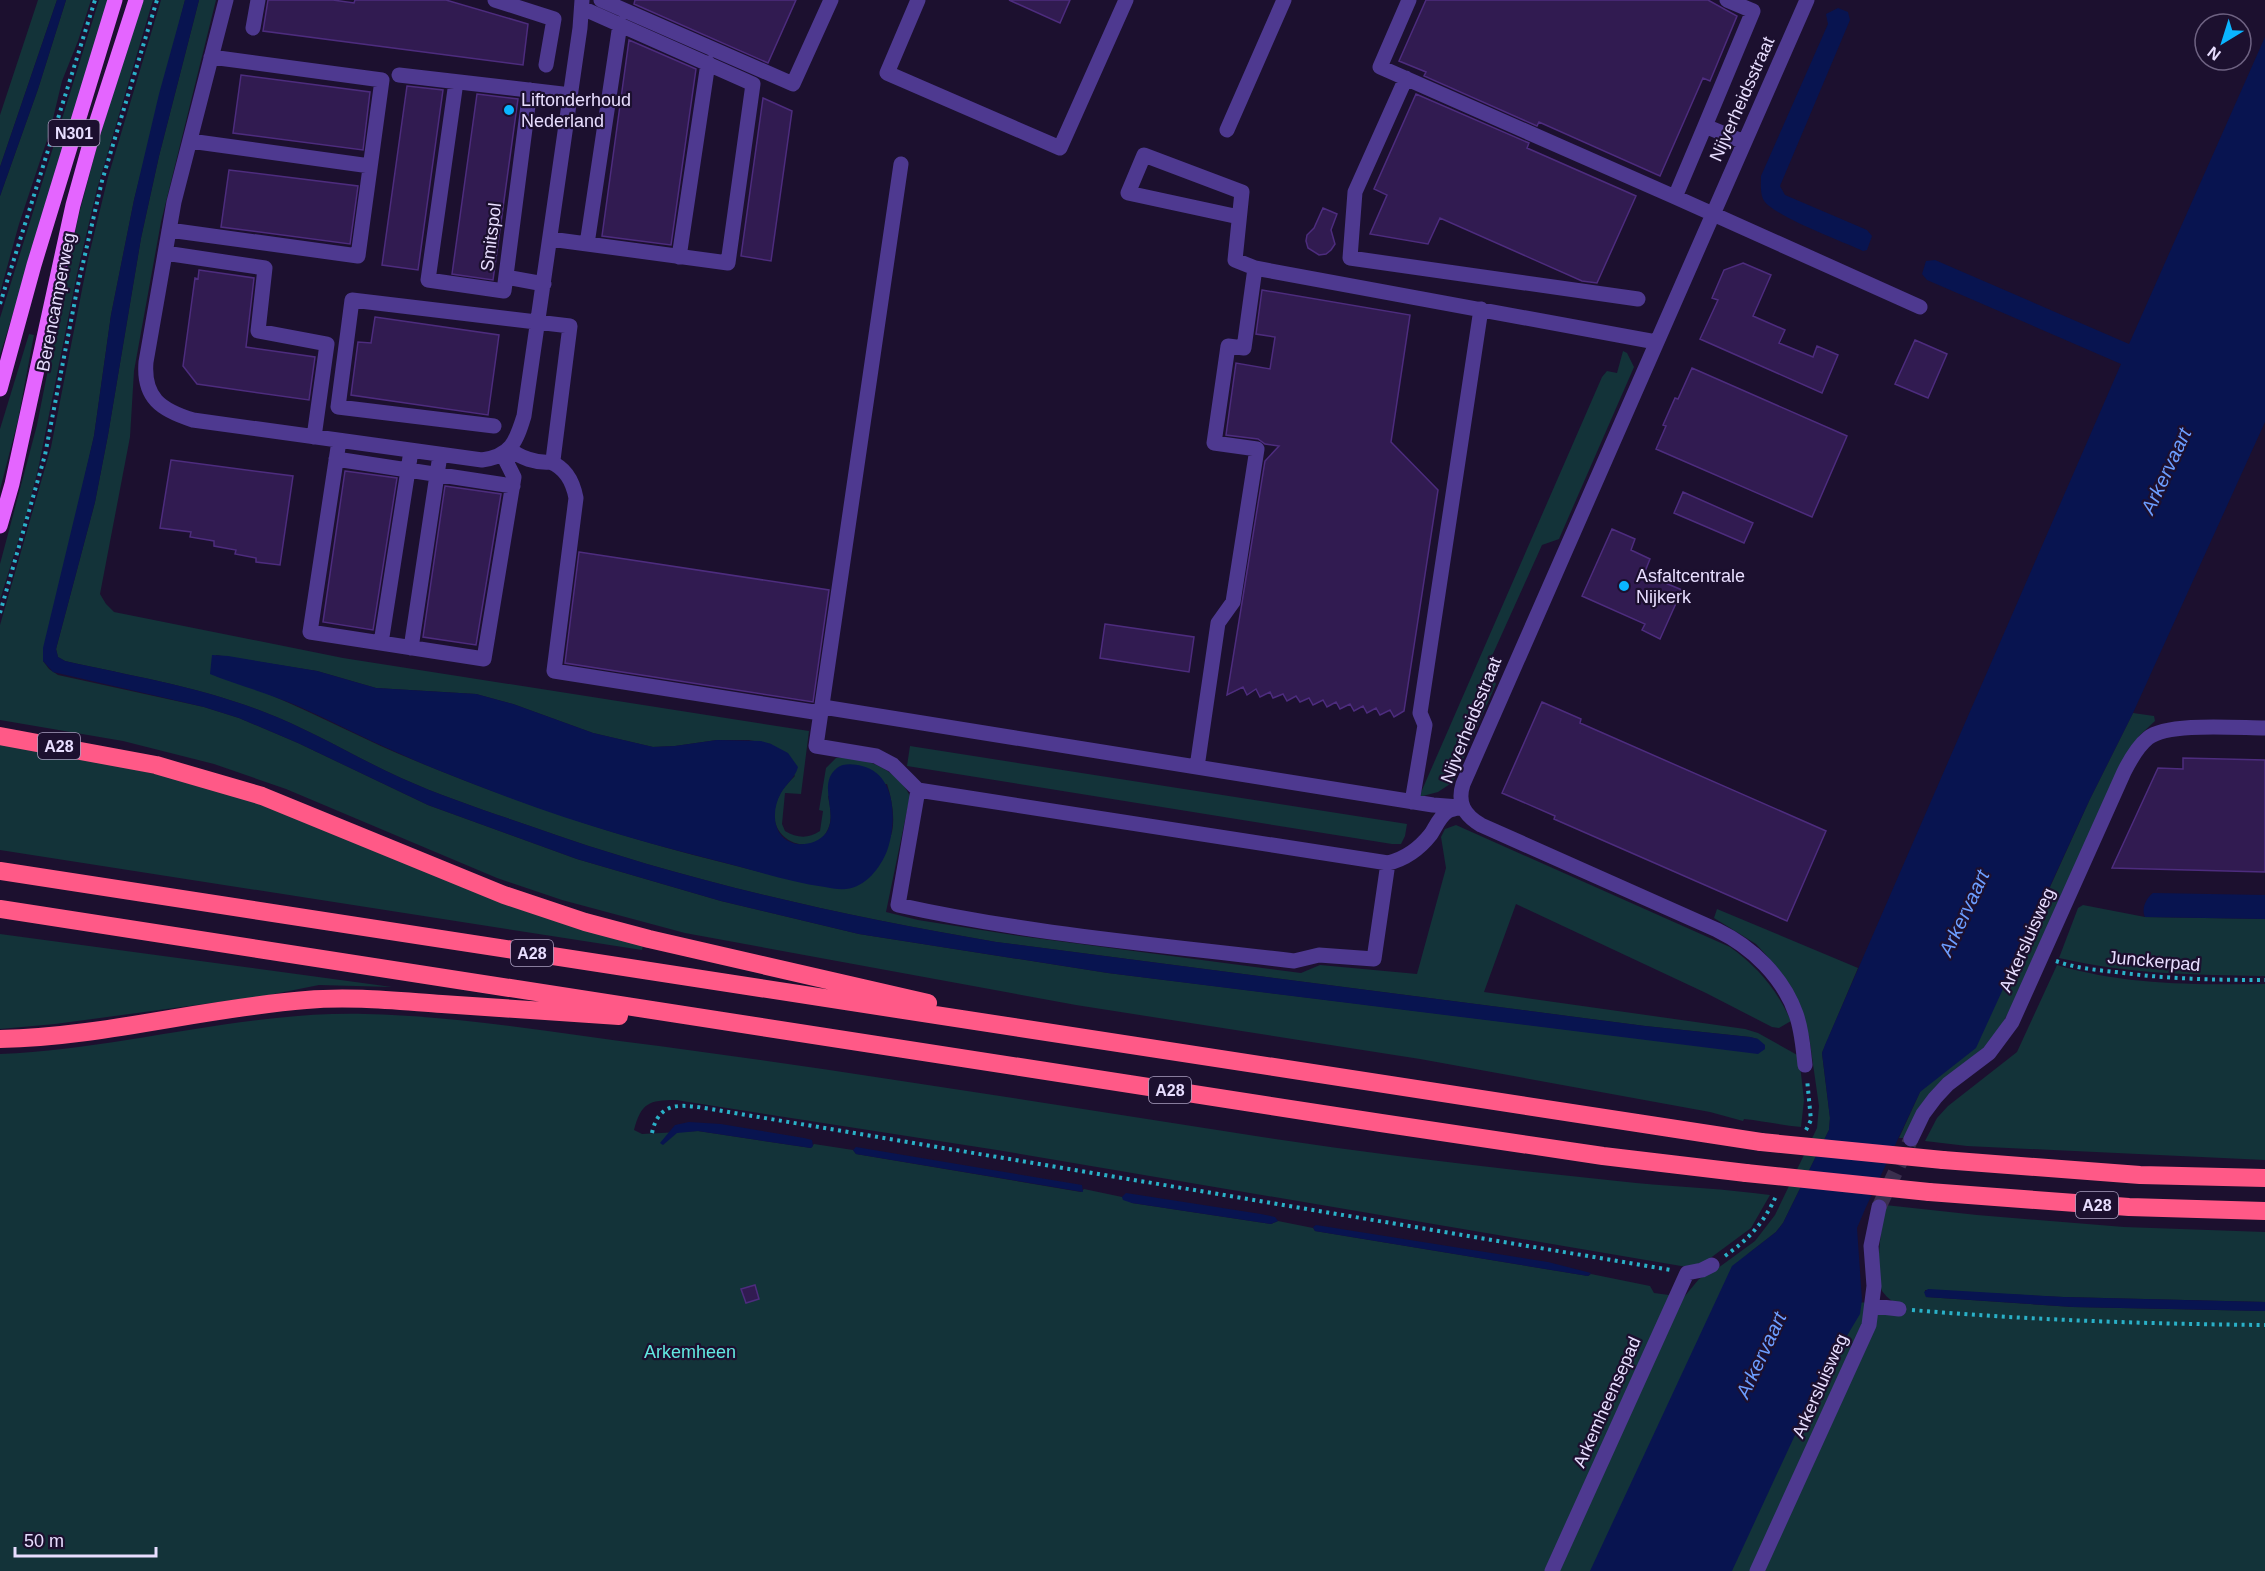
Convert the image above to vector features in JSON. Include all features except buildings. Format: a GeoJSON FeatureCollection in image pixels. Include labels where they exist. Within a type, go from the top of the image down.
{"type":"FeatureCollection","features":[{"type":"Feature","properties":{"kind":"highway","name":"A28"},"geometry":{"type":"LineString","coordinates":[[4,734],[156,765],[262,796],[474,883],[585,922],[649,939],[1064,1035]]}},
{"type":"Feature","properties":{"kind":"highway","name":"A28"},"geometry":{"type":"LineString","coordinates":[[0,871],[1761,1142],[1943,1160],[2140,1175],[2265,1178]]}},
{"type":"Feature","properties":{"kind":"highway","name":"A28"},"geometry":{"type":"LineString","coordinates":[[0,909],[1603,1156],[1929,1192],[2129,1207],[2265,1211]]}},
{"type":"Feature","properties":{"kind":"highway","name":"A28"},"geometry":{"type":"LineString","coordinates":[[0,1040],[32,1039],[79,1033],[273,1003],[350,998],[738,1023]]}},
{"type":"Feature","properties":{"kind":"main road","name":"Berencamperweg"},"geometry":{"type":"LineString","coordinates":[[0,389],[34,265],[115,0]]}},
{"type":"Feature","properties":{"kind":"main road","name":"Berencamperweg"},"geometry":{"type":"LineString","coordinates":[[0,526],[12,484],[73,205],[136,0]]}},
{"type":"Feature","properties":{"kind":"street"},"geometry":{"type":"LineString","coordinates":[[226,0],[169,230],[146,362],[145,376],[150,393],[169,411],[193,420],[440,455],[482,460],[506,452],[516,439],[524,416],[582,4],[620,24],[753,84],[728,263],[550,239]]}},
{"type":"Feature","properties":{"kind":"street"},"geometry":{"type":"LineString","coordinates":[[254,27],[258,0]]}},
{"type":"Feature","properties":{"kind":"street"},"geometry":{"type":"LineString","coordinates":[[495,0],[554,20],[546,65]]}},
{"type":"Feature","properties":{"kind":"street"},"geometry":{"type":"LineString","coordinates":[[601,0],[793,84],[831,0]]}},
{"type":"Feature","properties":{"kind":"street"},"geometry":{"type":"LineString","coordinates":[[918,0],[887,73],[1060,148],[1126,0]]}},
{"type":"Feature","properties":{"kind":"street"},"geometry":{"type":"LineString","coordinates":[[1227,130],[1284,0]]}},
{"type":"Feature","properties":{"kind":"street"},"geometry":{"type":"LineString","coordinates":[[1409,0],[1380,67],[1920,307]]}},
{"type":"Feature","properties":{"kind":"street"},"geometry":{"type":"LineString","coordinates":[[1676,197],[1753,11],[1727,0]]}},
{"type":"Feature","properties":{"kind":"street","name":"Nijverheidsstraat"},"geometry":{"type":"LineString","coordinates":[[1805,1065],[1803,1041],[1796,1013],[1770,969],[1745,947],[1717,930],[1481,825],[1469,817],[1462,807],[1460,795],[1712,213],[1807,0]]}},
{"type":"Feature","properties":{"kind":"street"},"geometry":{"type":"LineString","coordinates":[[587,244],[620,24]]}},
{"type":"Feature","properties":{"kind":"street"},"geometry":{"type":"LineString","coordinates":[[169,230],[358,256],[382,80],[212,57]]}},
{"type":"Feature","properties":{"kind":"street"},"geometry":{"type":"LineString","coordinates":[[680,257],[708,63]]}},
{"type":"Feature","properties":{"kind":"street"},"geometry":{"type":"LineString","coordinates":[[399,75],[571,95]]}},
{"type":"Feature","properties":{"kind":"street"},"geometry":{"type":"LineString","coordinates":[[1406,78],[1355,192],[1350,258],[1638,299]]}},
{"type":"Feature","properties":{"kind":"street","name":"Smitspol"},"geometry":{"type":"LineString","coordinates":[[456,82],[428,280],[504,291],[530,90]]}},
{"type":"Feature","properties":{"kind":"street"},"geometry":{"type":"LineString","coordinates":[[1705,126],[1744,142]]}},
{"type":"Feature","properties":{"kind":"street"},"geometry":{"type":"LineString","coordinates":[[190,141],[370,166]]}},
{"type":"Feature","properties":{"kind":"street"},"geometry":{"type":"LineString","coordinates":[[1239,217],[1128,193],[1144,155],[1242,192],[1235,260],[1255,268],[1656,342]]}},
{"type":"Feature","properties":{"kind":"street"},"geometry":{"type":"LineString","coordinates":[[901,164],[816,746],[876,756],[893,765],[918,790],[1388,863],[1398,861],[1414,852],[1448,811],[1462,807]]}},
{"type":"Feature","properties":{"kind":"street"},"geometry":{"type":"LineString","coordinates":[[165,253],[265,268],[258,330],[327,344],[314,437]]}},
{"type":"Feature","properties":{"kind":"street"},"geometry":{"type":"LineString","coordinates":[[1197,767],[1218,623],[1233,602],[1257,449],[1214,443],[1228,346],[1244,348],[1255,268]]}},
{"type":"Feature","properties":{"kind":"street"},"geometry":{"type":"LineString","coordinates":[[506,277],[544,284]]}},
{"type":"Feature","properties":{"kind":"street"},"geometry":{"type":"LineString","coordinates":[[494,426],[338,407],[352,300],[570,326],[555,452],[550,462]]}},
{"type":"Feature","properties":{"kind":"street"},"geometry":{"type":"LineString","coordinates":[[1412,802],[1425,725],[1420,713],[1481,309]]}},
{"type":"Feature","properties":{"kind":"street"},"geometry":{"type":"LineString","coordinates":[[339,441],[310,632],[484,659],[514,477],[506,452]]}},
{"type":"Feature","properties":{"kind":"street"},"geometry":{"type":"LineString","coordinates":[[381,643],[411,451]]}},
{"type":"Feature","properties":{"kind":"street"},"geometry":{"type":"LineString","coordinates":[[506,452],[550,462],[567,474],[574,488],[576,498],[554,671],[814,712],[823,708],[1412,802],[1462,807]]}},
{"type":"Feature","properties":{"kind":"street"},"geometry":{"type":"LineString","coordinates":[[411,648],[440,455]]}},
{"type":"Feature","properties":{"kind":"street"},"geometry":{"type":"LineString","coordinates":[[336,459],[513,486]]}},
{"type":"Feature","properties":{"kind":"street","name":"Arkersluisweg"},"geometry":{"type":"LineString","coordinates":[[1911,1139],[1923,1113],[1948,1084],[1989,1053],[2012,1022],[2129,762],[2150,737],[2166,730],[2184,728],[2265,728]]}},
{"type":"Feature","properties":{"kind":"street"},"geometry":{"type":"LineString","coordinates":[[918,790],[898,905],[956,918],[1294,961],[1319,955],[1374,959],[1388,863]]}},
{"type":"Feature","properties":{"kind":"street","name":"Arkersluisweg"},"geometry":{"type":"LineString","coordinates":[[1757,1571],[1869,1325],[1874,1286],[1871,1246],[1879,1207]]}},
{"type":"Feature","properties":{"kind":"street"},"geometry":{"type":"LineString","coordinates":[[1687,1273],[1712,1265]]}},
{"type":"Feature","properties":{"kind":"street","name":"Arkemheensepad"},"geometry":{"type":"LineString","coordinates":[[1552,1571],[1687,1273]]}},
{"type":"Feature","properties":{"kind":"street"},"geometry":{"type":"LineString","coordinates":[[1873,1306],[1899,1309]]}},
{"type":"Feature","properties":{"kind":"path"},"geometry":{"type":"LineString","coordinates":[[0,304],[95,0]]}},
{"type":"Feature","properties":{"kind":"path","name":"Berencamperweg"},"geometry":{"type":"LineString","coordinates":[[0,613],[45,455],[78,285],[102,181],[157,0]]}},
{"type":"Feature","properties":{"kind":"path","name":"Junckerpad"},"geometry":{"type":"LineString","coordinates":[[2042,955],[2065,964],[2147,977],[2265,980]]}},
{"type":"Feature","properties":{"kind":"path"},"geometry":{"type":"LineString","coordinates":[[1805,1065],[1811,1120]]}},
{"type":"Feature","properties":{"kind":"path"},"geometry":{"type":"LineString","coordinates":[[652,1133],[657,1118],[662,1111],[668,1108],[675,1106],[711,1109],[1687,1273]]}},
{"type":"Feature","properties":{"kind":"path"},"geometry":{"type":"LineString","coordinates":[[1712,1265],[1746,1241],[1767,1216]]}},
{"type":"Feature","properties":{"kind":"path"},"geometry":{"type":"LineString","coordinates":[[1899,1309],[1996,1317],[2155,1324],[2265,1325]]}},
{"type":"Feature","properties":{"kind":"green space"},"geometry":{"type":"Polygon","coordinates":[[[38,0],[57,0],[0,167],[0,115],[38,0]]]}},
{"type":"Feature","properties":{"kind":"green space"},"geometry":{"type":"Polygon","coordinates":[[[66,0],[91,0],[62,81],[50,131],[19,224],[0,293],[0,196],[38,89],[66,0]]]}},
{"type":"Feature","properties":{"kind":"green space"},"geometry":{"type":"Polygon","coordinates":[[[99,0],[111,0],[0,355],[0,318],[99,0]]]}},
{"type":"Feature","properties":{"kind":"green space"},"geometry":{"type":"Polygon","coordinates":[[[141,0],[153,0],[97,189],[77,274],[39,465],[0,600],[0,564],[37,425],[78,218],[141,0]]]}},
{"type":"Feature","properties":{"kind":"green space"},"geometry":{"type":"Polygon","coordinates":[[[161,0],[185,0],[134,200],[111,315],[94,436],[43,661],[58,675],[204,707],[239,718],[298,743],[428,805],[577,859],[721,901],[859,934],[1108,973],[1758,1053],[1758,1039],[1750,1037],[1645,1026],[996,942],[819,908],[644,863],[449,798],[401,778],[281,719],[240,703],[166,683],[65,661],[58,657],[56,649],[95,502],[141,238],[159,156],[199,0],[216,0],[161,222],[134,371],[130,437],[100,594],[114,612],[343,658],[809,731],[801,794],[785,793],[782,824],[785,831],[802,837],[820,831],[823,811],[819,810],[826,768],[836,758],[857,759],[888,771],[897,778],[910,796],[886,912],[918,920],[1013,935],[1301,973],[1320,965],[1417,974],[1446,868],[1441,837],[1445,829],[1456,825],[1730,947],[1766,980],[1780,999],[1791,1021],[1779,1028],[1772,1027],[1706,993],[1516,904],[1484,992],[1745,1029],[1758,1033],[1799,1056],[1804,1100],[1801,1127],[1744,1119],[1743,1121],[1710,1112],[1420,1059],[1076,1005],[685,933],[562,900],[497,878],[286,789],[214,764],[123,741],[0,720],[0,625],[51,447],[88,259],[108,177],[161,0]],[[216,655],[216,676],[263,692],[399,754],[477,785],[556,814],[636,839],[780,877],[845,889],[880,852],[889,840],[893,827],[891,797],[887,784],[828,796],[830,821],[821,839],[801,844],[790,841],[781,834],[776,823],[775,810],[781,792],[795,776],[771,744],[748,740],[717,740],[653,747],[593,733],[513,704],[476,694],[376,688],[317,671],[216,655]]]}},
{"type":"Feature","properties":{"kind":"green space"},"geometry":{"type":"Polygon","coordinates":[[[29,334],[34,335],[18,420],[0,490],[0,429],[29,334]]]}},
{"type":"Feature","properties":{"kind":"green space"},"geometry":{"type":"Polygon","coordinates":[[[1623,351],[1627,353],[1634,367],[1559,539],[1542,545],[1487,667],[1496,684],[1453,782],[1438,792],[1419,797],[1602,377],[1607,371],[1617,373],[1623,351]]]}},
{"type":"Feature","properties":{"kind":"green space"},"geometry":{"type":"Polygon","coordinates":[[[2133,713],[2154,716],[2155,721],[2131,747],[2013,1004],[1996,1035],[1986,1046],[1945,1078],[1915,1117],[1903,1138],[1899,1138],[1920,1092],[2036,918],[2089,801],[2133,713]]]}},
{"type":"Feature","properties":{"kind":"green space"},"geometry":{"type":"Polygon","coordinates":[[[0,742],[205,784],[643,945],[642,950],[0,850],[0,742]]]}},
{"type":"Feature","properties":{"kind":"green space"},"geometry":{"type":"Polygon","coordinates":[[[910,746],[1407,824],[1405,836],[1401,844],[1392,844],[907,766],[910,746]]]}},
{"type":"Feature","properties":{"kind":"green space"},"geometry":{"type":"Polygon","coordinates":[[[2083,905],[2145,917],[2265,919],[2265,976],[2136,970],[2059,958],[2078,908],[2083,905]]]}},
{"type":"Feature","properties":{"kind":"green space","name":"Arkemheen"},"geometry":{"type":"Polygon","coordinates":[[[1717,909],[1858,968],[1822,1053],[1830,1118],[1829,1130],[1783,1223],[1776,1232],[1749,1253],[1718,1298],[1879,1303],[1892,1301],[1882,1291],[1879,1272],[1879,1249],[1885,1205],[2124,1227],[2265,1232],[2265,1302],[2063,1297],[1925,1290],[1926,1297],[2073,1307],[2265,1311],[2265,1571],[0,1571],[0,1054],[92,1045],[273,1018],[319,1015],[402,1015],[512,1026],[735,1056],[1355,1150],[1589,1178],[1770,1195],[1751,1228],[1705,1262],[1687,1267],[997,1150],[676,1100],[653,1102],[648,1105],[640,1114],[634,1130],[642,1134],[698,1131],[811,1148],[814,1144],[853,1150],[856,1154],[1081,1192],[1084,1189],[1122,1197],[1132,1203],[1271,1224],[1278,1221],[1313,1228],[1315,1231],[1588,1276],[1591,1274],[1650,1286],[1654,1293],[1684,1297],[1699,1279],[1755,1241],[1775,1215],[1817,1128],[1819,1106],[1809,1036],[1790,987],[1777,967],[1756,944],[1714,918],[1717,909]]]}},
{"type":"Feature","properties":{"kind":"green space"},"geometry":{"type":"Polygon","coordinates":[[[0,934],[392,987],[319,985],[264,996],[55,1024],[0,1029],[0,934]]]}},
{"type":"Feature","properties":{"kind":"green space"},"geometry":{"type":"Polygon","coordinates":[[[2057,965],[2082,972],[2134,980],[2187,984],[2265,984],[2265,1160],[1967,1146],[1925,1141],[1937,1118],[1948,1106],[2017,1052],[2057,965]]]}},
{"type":"Feature","properties":{"kind":"water"},"geometry":{"type":"Polygon","coordinates":[[[57,0],[66,0],[38,89],[0,196],[0,167],[57,0]]]}},
{"type":"Feature","properties":{"kind":"water"},"geometry":{"type":"Polygon","coordinates":[[[185,0],[199,0],[159,156],[141,238],[95,502],[56,649],[58,657],[65,661],[166,683],[240,703],[299,727],[417,785],[465,804],[644,863],[819,908],[996,942],[1645,1026],[1750,1037],[1758,1039],[1765,1045],[1765,1049],[1758,1054],[1108,973],[859,934],[721,901],[577,859],[428,805],[298,743],[239,718],[204,707],[53,672],[43,661],[43,648],[94,436],[111,315],[134,200],[159,94],[185,0]]]}},
{"type":"Feature","properties":{"kind":"water"},"geometry":{"type":"Polygon","coordinates":[[[1838,8],[1848,12],[1850,20],[1780,186],[1785,195],[1867,230],[1872,236],[1867,250],[1863,251],[1779,213],[1763,199],[1761,190],[1761,176],[1828,24],[1826,14],[1838,8]]]}},
{"type":"Feature","properties":{"kind":"water","name":"Arkervaart"},"geometry":{"type":"Polygon","coordinates":[[[2265,37],[2265,422],[2133,713],[2089,801],[1976,1048],[1920,1092],[1866,1207],[1857,1228],[1862,1300],[1860,1314],[1820,1381],[1732,1571],[1590,1571],[1732,1266],[1776,1232],[1783,1223],[1829,1130],[1830,1118],[1822,1053],[1825,1045],[2121,364],[1927,280],[1922,274],[1926,261],[1935,260],[2129,344],[2249,72],[2253,72],[2253,64],[2265,37]]]}},
{"type":"Feature","properties":{"kind":"water"},"geometry":{"type":"Polygon","coordinates":[[[212,655],[317,671],[376,688],[476,694],[513,704],[593,733],[653,747],[717,740],[761,741],[771,744],[788,753],[798,767],[781,793],[775,808],[778,831],[783,837],[797,844],[820,839],[830,825],[828,783],[831,775],[842,765],[862,766],[874,771],[888,789],[893,814],[887,851],[876,870],[866,881],[853,887],[835,889],[792,881],[612,832],[489,790],[419,762],[289,702],[210,674],[212,655]]]}},
{"type":"Feature","properties":{"kind":"water"},"geometry":{"type":"Polygon","coordinates":[[[2153,893],[2265,895],[2265,919],[2145,917],[2145,904],[2153,893]]]}},
{"type":"Feature","properties":{"kind":"water"},"geometry":{"type":"Polygon","coordinates":[[[689,1122],[721,1124],[804,1138],[812,1140],[813,1146],[811,1148],[698,1131],[677,1133],[663,1145],[660,1143],[675,1125],[689,1122]]]}},
{"type":"Feature","properties":{"kind":"water"},"geometry":{"type":"Polygon","coordinates":[[[856,1147],[1082,1185],[1083,1192],[856,1154],[853,1150],[856,1147]]]}},
{"type":"Feature","properties":{"kind":"water"},"geometry":{"type":"Polygon","coordinates":[[[1126,1193],[1261,1214],[1275,1217],[1278,1221],[1271,1224],[1132,1203],[1123,1200],[1122,1197],[1126,1193]]]}},
{"type":"Feature","properties":{"kind":"water"},"geometry":{"type":"Polygon","coordinates":[[[1316,1225],[1548,1262],[1591,1273],[1588,1276],[1315,1231],[1313,1227],[1316,1225]]]}},
{"type":"Feature","properties":{"kind":"water"},"geometry":{"type":"Polygon","coordinates":[[[1928,1289],[2063,1297],[2265,1302],[2265,1311],[2073,1307],[1926,1297],[1924,1292],[1928,1289]]]}},
{"type":"Feature","properties":{"kind":"tunnel"},"geometry":{"type":"LineString","coordinates":[[1879,1207],[1911,1139]]}},
{"type":"Feature","properties":{"kind":"place","name":"Liftonderhoud Nederland"},"geometry":{"type":"Point","coordinates":[509,110]}},
{"type":"Feature","properties":{"kind":"place","name":"Asfaltcentrale Nijkerk"},"geometry":{"type":"Point","coordinates":[1624,586]}}]}
